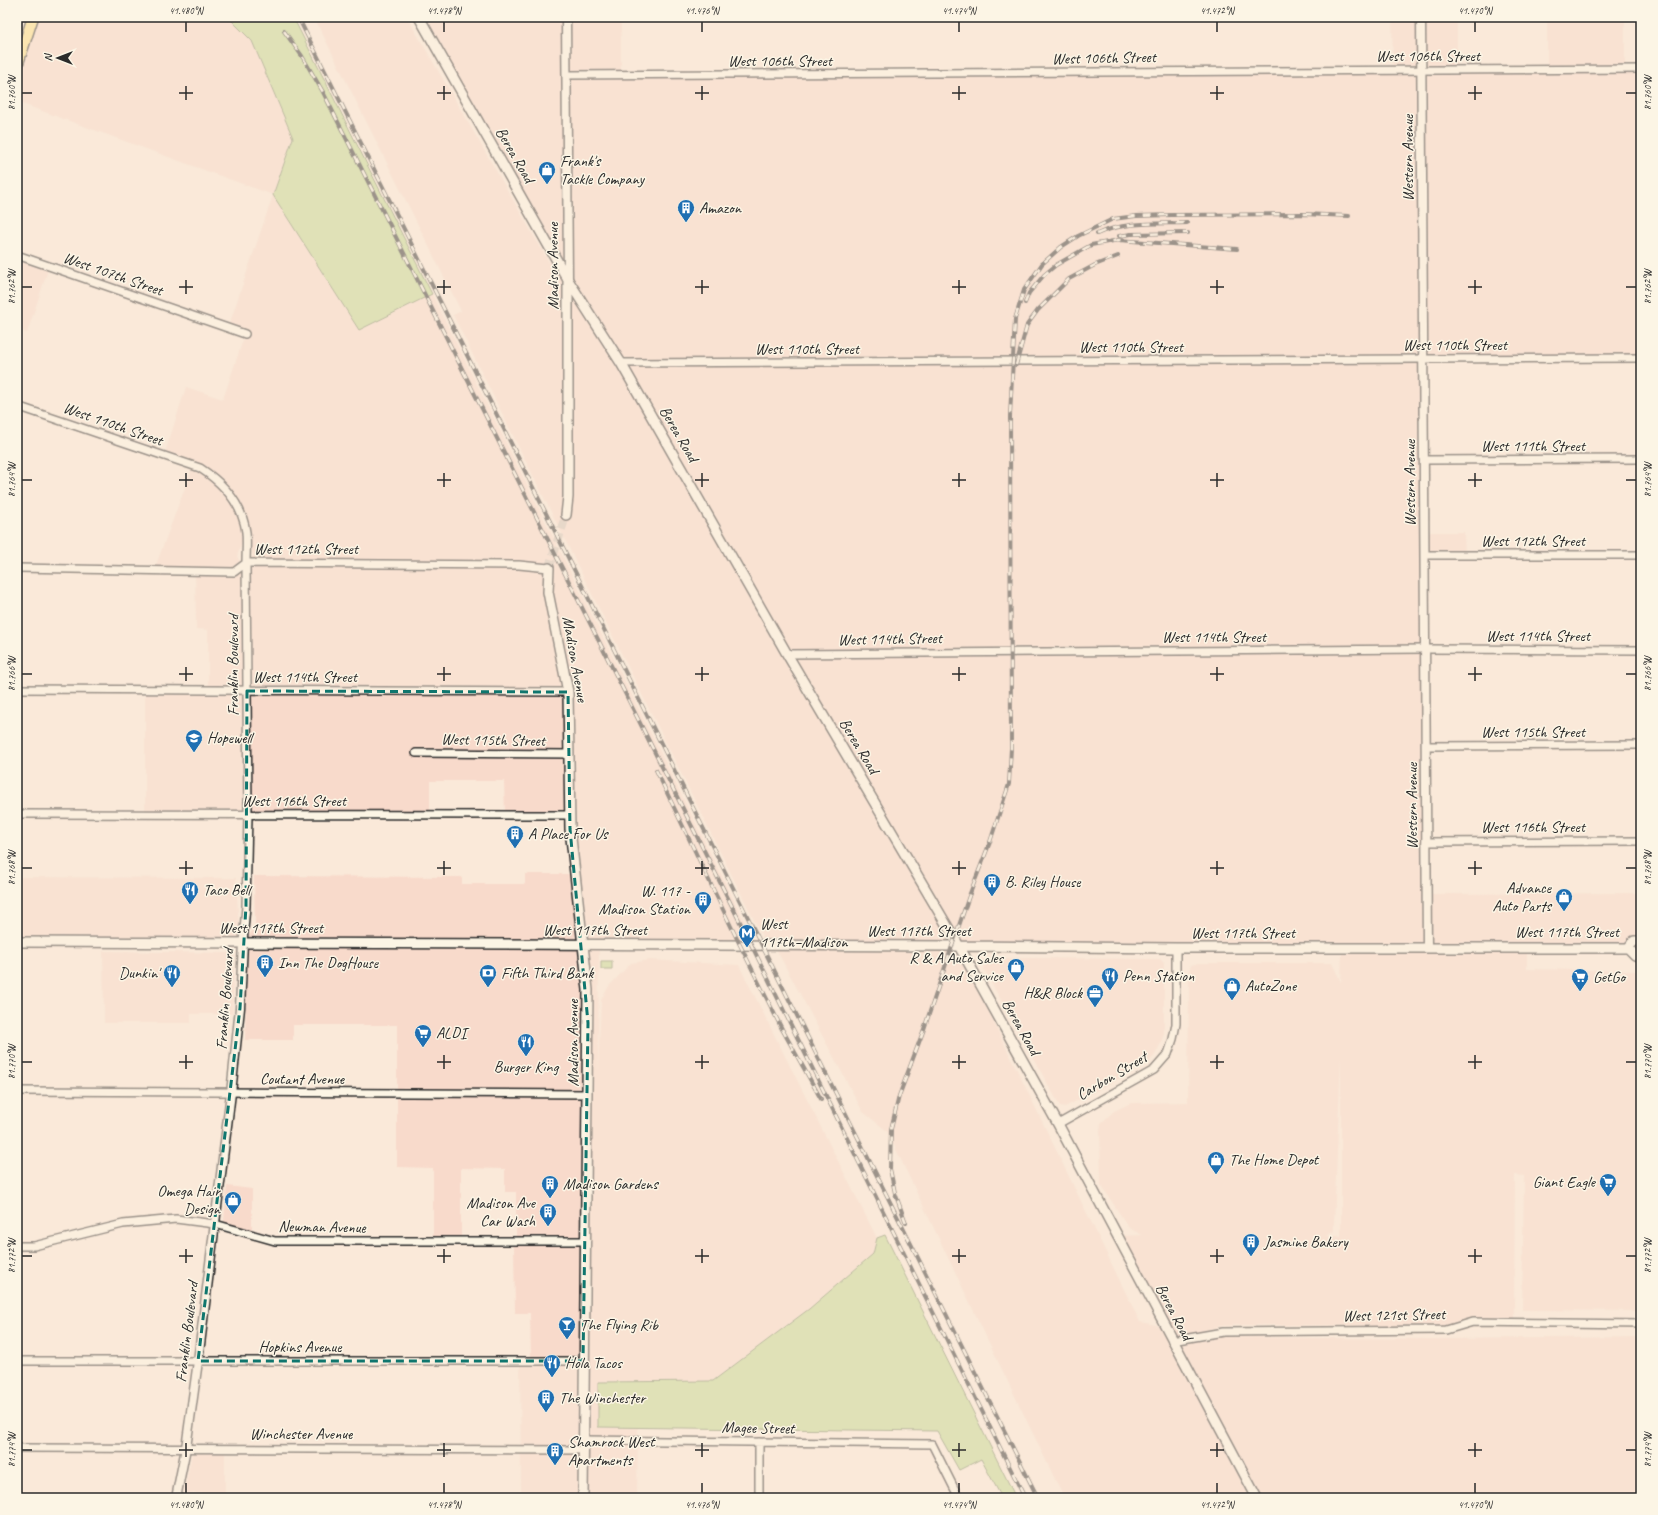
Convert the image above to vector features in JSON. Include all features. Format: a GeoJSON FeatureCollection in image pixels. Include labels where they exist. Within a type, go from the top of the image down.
{"type":"FeatureCollection","features":[{"type":"Feature","properties":{"kind":"main road"},"geometry":{"type":"LineString","coordinates":[[17,66],[33,17]]}},
{"type":"Feature","properties":{"kind":"main road","name":"Berea Road"},"geometry":{"type":"LineString","coordinates":[[419,17],[568,280],[621,363],[787,654],[959,946],[1058,1124],[1172,1341],[1257,1498]]}},
{"type":"Feature","properties":{"kind":"main road","name":"Madison Avenue"},"geometry":{"type":"LineString","coordinates":[[566,515],[568,497],[568,280]]}},
{"type":"Feature","properties":{"kind":"main road","name":"Madison Avenue"},"geometry":{"type":"LineString","coordinates":[[549,568],[548,592],[568,692],[571,842],[588,990],[583,1361],[583,1498]]}},
{"type":"Feature","properties":{"kind":"main road","name":"West 117th Street"},"geometry":{"type":"LineString","coordinates":[[17,942],[1176,948],[1628,948],[1634,941],[1641,941]]}},
{"type":"Feature","properties":{"kind":"main road","name":"West 117th Street"},"geometry":{"type":"LineString","coordinates":[[1628,948],[1634,956],[1641,957]]}},
{"type":"Feature","properties":{"kind":"street","name":"Madison Avenue"},"geometry":{"type":"LineString","coordinates":[[566,17],[568,280]]}},
{"type":"Feature","properties":{"kind":"street","name":"Western Avenue"},"geometry":{"type":"LineString","coordinates":[[1421,17],[1425,460],[1426,842],[1428,948]]}},
{"type":"Feature","properties":{"kind":"street","name":"West 106th Street"},"geometry":{"type":"LineString","coordinates":[[567,75],[1641,69]]}},
{"type":"Feature","properties":{"kind":"street","name":"West 107th Street"},"geometry":{"type":"LineString","coordinates":[[17,255],[245,334]]}},
{"type":"Feature","properties":{"kind":"street","name":"West 110th Street"},"geometry":{"type":"LineString","coordinates":[[621,363],[1641,358]]}},
{"type":"Feature","properties":{"kind":"street","name":"West 110th Street"},"geometry":{"type":"LineString","coordinates":[[17,406],[200,468]]}},
{"type":"Feature","properties":{"kind":"street","name":"West 111th Street"},"geometry":{"type":"LineString","coordinates":[[1425,460],[1641,459]]}},
{"type":"Feature","properties":{"kind":"street","name":"Franklin Boulevard"},"geometry":{"type":"LineString","coordinates":[[176,1498],[186,1448],[198,1362],[231,1092],[240,1008],[246,906],[248,815],[246,532],[239,509],[223,486],[200,468]]}},
{"type":"Feature","properties":{"kind":"street","name":"West 112th Street"},"geometry":{"type":"LineString","coordinates":[[1425,555],[1641,555]]}},
{"type":"Feature","properties":{"kind":"street","name":"West 112th Street"},"geometry":{"type":"LineString","coordinates":[[17,568],[234,572],[246,563],[519,564],[549,568]]}},
{"type":"Feature","properties":{"kind":"street","name":"West 114th Street"},"geometry":{"type":"LineString","coordinates":[[787,654],[1425,649],[1641,650]]}},
{"type":"Feature","properties":{"kind":"street","name":"West 114th Street"},"geometry":{"type":"LineString","coordinates":[[17,689],[568,692]]}},
{"type":"Feature","properties":{"kind":"street","name":"West 115th Street"},"geometry":{"type":"LineString","coordinates":[[1426,746],[1641,745]]}},
{"type":"Feature","properties":{"kind":"street","name":"West 115th Street"},"geometry":{"type":"LineString","coordinates":[[416,753],[569,754]]}},
{"type":"Feature","properties":{"kind":"street","name":"West 116th Street"},"geometry":{"type":"LineString","coordinates":[[17,814],[570,815]]}},
{"type":"Feature","properties":{"kind":"street","name":"West 116th Street"},"geometry":{"type":"LineString","coordinates":[[1426,842],[1641,841]]}},
{"type":"Feature","properties":{"kind":"street","name":"Carbon Street"},"geometry":{"type":"LineString","coordinates":[[1058,1124],[1154,1070],[1168,1054],[1176,1024],[1176,948]]}},
{"type":"Feature","properties":{"kind":"street","name":"Coutant Avenue"},"geometry":{"type":"LineString","coordinates":[[17,1091],[587,1094]]}},
{"type":"Feature","properties":{"kind":"street","name":"Newman Avenue"},"geometry":{"type":"LineString","coordinates":[[17,1246],[34,1246],[123,1224],[176,1218],[215,1224],[275,1242],[585,1242]]}},
{"type":"Feature","properties":{"kind":"street","name":"West 121st Street"},"geometry":{"type":"LineString","coordinates":[[1172,1341],[1223,1332],[1446,1330],[1473,1322],[1641,1324]]}},
{"type":"Feature","properties":{"kind":"street","name":"Hopkins Avenue"},"geometry":{"type":"LineString","coordinates":[[17,1362],[583,1361]]}},
{"type":"Feature","properties":{"kind":"street","name":"Magee Street"},"geometry":{"type":"LineString","coordinates":[[584,1440],[932,1444],[959,1498]]}},
{"type":"Feature","properties":{"kind":"street"},"geometry":{"type":"LineString","coordinates":[[759,1442],[759,1498]]}},
{"type":"Feature","properties":{"kind":"street","name":"Winchester Avenue"},"geometry":{"type":"LineString","coordinates":[[17,1448],[584,1450]]}},
{"type":"Feature","properties":{"kind":"highlighted area"},"geometry":{"type":"Polygon","coordinates":[[[247,691],[568,692],[570,829],[588,1023],[583,1361],[198,1361],[240,1008],[246,906],[247,691]]]}},
{"type":"Feature","properties":{"kind":"shaded area"},"geometry":{"type":"Polygon","coordinates":[[[33,17],[228,17],[252,41],[293,138],[273,195],[17,102],[17,66],[33,17]]]}},
{"type":"Feature","properties":{"kind":"shaded area"},"geometry":{"type":"Polygon","coordinates":[[[314,17],[407,17],[549,262],[556,259],[419,17],[621,17],[621,75],[1393,69],[1392,19],[1421,18],[1457,18],[1457,69],[1547,69],[1547,18],[1625,18],[1625,69],[1641,69],[1641,358],[1423,359],[1425,532],[1464,532],[1465,555],[1425,555],[1426,894],[1641,893],[1641,941],[1628,948],[767,946],[453,315],[461,311],[314,17]]]}},
{"type":"Feature","properties":{"kind":"shaded area"},"geometry":{"type":"Polygon","coordinates":[[[273,195],[359,330],[432,294],[757,946],[599,947],[598,1070],[601,1000],[609,986],[631,963],[650,960],[739,965],[877,1238],[873,1254],[809,1309],[713,1381],[598,1382],[598,1427],[638,1428],[637,1498],[487,1498],[487,1496],[521,1496],[520,1359],[531,1359],[530,1313],[515,1313],[514,1244],[516,1243],[516,1192],[505,1192],[505,1169],[461,1168],[461,1239],[433,1240],[433,1168],[397,1167],[397,1025],[293,1025],[293,1040],[245,1040],[247,944],[17,942],[17,877],[236,878],[239,928],[243,942],[255,928],[254,876],[462,877],[462,884],[525,884],[525,874],[574,874],[570,815],[505,815],[504,781],[430,781],[430,815],[145,815],[145,690],[208,690],[208,630],[196,629],[195,571],[154,570],[193,466],[164,456],[186,387],[223,399],[245,334],[228,328],[273,195]],[[246,532],[237,556],[247,577],[253,555],[246,532]]]}},
{"type":"Feature","properties":{"kind":"shaded area"},"geometry":{"type":"Polygon","coordinates":[[[17,255],[49,267],[27,333],[17,329],[17,255]]]}},
{"type":"Feature","properties":{"kind":"shaded area"},"geometry":{"type":"Polygon","coordinates":[[[776,949],[959,951],[1140,1322],[1167,1327],[1119,1236],[1142,1235],[1129,1228],[1101,1185],[1100,1131],[1101,1123],[1114,1111],[1131,1103],[1188,1102],[1189,971],[1191,965],[1198,963],[1332,963],[1341,982],[1342,951],[1527,954],[1527,969],[1641,971],[1641,1311],[1522,1310],[1524,1176],[1515,1175],[1514,1319],[1473,1319],[1445,1326],[1241,1325],[1221,1326],[1198,1332],[1225,1337],[1434,1339],[1641,1337],[1641,1498],[1064,1498],[887,1131],[863,1112],[776,949]],[[1341,1059],[1334,1231],[1326,1236],[1341,1236],[1341,1059]]]}},
{"type":"Feature","properties":{"kind":"shaded area"},"geometry":{"type":"Polygon","coordinates":[[[103,951],[234,953],[233,1014],[191,1014],[191,1023],[104,1023],[103,951]]]}},
{"type":"Feature","properties":{"kind":"shaded area"},"geometry":{"type":"Polygon","coordinates":[[[991,959],[1160,959],[1164,963],[1164,1033],[1155,1055],[1148,1063],[1065,1107],[1060,1106],[983,968],[991,959]]]}},
{"type":"Feature","properties":{"kind":"shaded area"},"geometry":{"type":"Polygon","coordinates":[[[227,1186],[252,1189],[252,1231],[224,1222],[227,1186]]]}},
{"type":"Feature","properties":{"kind":"shaded area"},"geometry":{"type":"Polygon","coordinates":[[[192,1453],[225,1453],[225,1494],[184,1493],[192,1453]]]}},
{"type":"Feature","properties":{"kind":"green space"},"geometry":{"type":"Polygon","coordinates":[[[228,17],[293,17],[432,294],[359,330],[273,195],[293,138],[252,41],[228,17]]]}},
{"type":"Feature","properties":{"kind":"green space"},"geometry":{"type":"Polygon","coordinates":[[[601,961],[612,961],[612,969],[601,969],[601,961]]]}},
{"type":"Feature","properties":{"kind":"green space"},"geometry":{"type":"Polygon","coordinates":[[[885,1235],[1016,1498],[1002,1498],[981,1459],[959,1470],[937,1431],[598,1427],[598,1382],[713,1381],[809,1309],[873,1254],[877,1238],[885,1235]]]}},
{"type":"Feature","properties":{"kind":"tunnel"},"geometry":{"type":"LineString","coordinates":[[549,568],[566,515]]}},
{"type":"Feature","properties":{"kind":"railway"},"geometry":{"type":"LineString","coordinates":[[298,17],[1038,1498]]}},
{"type":"Feature","properties":{"kind":"railway"},"geometry":{"type":"LineString","coordinates":[[284,31],[302,56],[323,92],[744,930],[1025,1498]]}},
{"type":"Feature","properties":{"kind":"railway"},"geometry":{"type":"LineString","coordinates":[[906,1223],[895,1193],[890,1169],[891,1129],[899,1096],[924,1029],[969,896],[990,842],[1009,784],[1011,748],[1010,416],[1015,319],[1024,290],[1042,264],[1061,247],[1078,236],[1113,219],[1136,216],[1172,215],[1303,214],[1349,216]]}},
{"type":"Feature","properties":{"kind":"railway"},"geometry":{"type":"LineString","coordinates":[[1097,234],[1130,225],[1187,223]]}},
{"type":"Feature","properties":{"kind":"railway"},"geometry":{"type":"LineString","coordinates":[[1119,236],[1131,234],[1188,233]]}},
{"type":"Feature","properties":{"kind":"railway"},"geometry":{"type":"LineString","coordinates":[[1025,303],[1029,293],[1044,275],[1056,265],[1091,245],[1119,240],[1237,249]]}},
{"type":"Feature","properties":{"kind":"railway"},"geometry":{"type":"LineString","coordinates":[[1016,365],[1027,325],[1038,310],[1069,279],[1095,265],[1118,256]]}},
{"type":"Feature","properties":{"kind":"railway"},"geometry":{"type":"LineString","coordinates":[[656,770],[782,1029],[821,1099]]}},
{"type":"Feature","properties":{"kind":"place","name":"Frank's Tackle Company"},"geometry":{"type":"Point","coordinates":[547,185]}},
{"type":"Feature","properties":{"kind":"place","name":"Amazon"},"geometry":{"type":"Point","coordinates":[686,223]}},
{"type":"Feature","properties":{"kind":"place","name":"Hopewell"},"geometry":{"type":"Point","coordinates":[194,753]}},
{"type":"Feature","properties":{"kind":"place","name":"A Place For Us"},"geometry":{"type":"Point","coordinates":[515,849]}},
{"type":"Feature","properties":{"kind":"place","name":"B. Riley House"},"geometry":{"type":"Point","coordinates":[992,897]}},
{"type":"Feature","properties":{"kind":"place","name":"Taco Bell"},"geometry":{"type":"Point","coordinates":[190,905]}},
{"type":"Feature","properties":{"kind":"place","name":"Advance Auto Parts"},"geometry":{"type":"Point","coordinates":[1564,912]}},
{"type":"Feature","properties":{"kind":"place","name":"W. 117 - Madison Station"},"geometry":{"type":"Point","coordinates":[703,915]}},
{"type":"Feature","properties":{"kind":"place","name":"West 117th–Madison"},"geometry":{"type":"Point","coordinates":[747,948]}},
{"type":"Feature","properties":{"kind":"place","name":"Inn The DogHouse"},"geometry":{"type":"Point","coordinates":[265,978]}},
{"type":"Feature","properties":{"kind":"place","name":"R & A Auto Sales and Service"},"geometry":{"type":"Point","coordinates":[1016,982]}},
{"type":"Feature","properties":{"kind":"place","name":"Dunkin'"},"geometry":{"type":"Point","coordinates":[172,988]}},
{"type":"Feature","properties":{"kind":"place","name":"Fifth Third Bank"},"geometry":{"type":"Point","coordinates":[488,988]}},
{"type":"Feature","properties":{"kind":"place","name":"Penn Station"},"geometry":{"type":"Point","coordinates":[1110,991]}},
{"type":"Feature","properties":{"kind":"place","name":"GetGo"},"geometry":{"type":"Point","coordinates":[1580,992]}},
{"type":"Feature","properties":{"kind":"place","name":"AutoZone"},"geometry":{"type":"Point","coordinates":[1232,1001]}},
{"type":"Feature","properties":{"kind":"place","name":"H&R Block"},"geometry":{"type":"Point","coordinates":[1095,1008]}},
{"type":"Feature","properties":{"kind":"place","name":"ALDI"},"geometry":{"type":"Point","coordinates":[423,1048]}},
{"type":"Feature","properties":{"kind":"place","name":"Burger King"},"geometry":{"type":"Point","coordinates":[526,1057]}},
{"type":"Feature","properties":{"kind":"place","name":"The Home Depot"},"geometry":{"type":"Point","coordinates":[1216,1175]}},
{"type":"Feature","properties":{"kind":"place","name":"Giant Eagle"},"geometry":{"type":"Point","coordinates":[1608,1197]}},
{"type":"Feature","properties":{"kind":"place","name":"Madison Gardens"},"geometry":{"type":"Point","coordinates":[550,1199]}},
{"type":"Feature","properties":{"kind":"place","name":"Omega Hair Design"},"geometry":{"type":"Point","coordinates":[233,1215]}},
{"type":"Feature","properties":{"kind":"place","name":"Madison Ave Car Wash"},"geometry":{"type":"Point","coordinates":[548,1227]}},
{"type":"Feature","properties":{"kind":"place","name":"Jasmine Bakery"},"geometry":{"type":"Point","coordinates":[1251,1257]}},
{"type":"Feature","properties":{"kind":"place","name":"The Flying Rib"},"geometry":{"type":"Point","coordinates":[567,1340]}},
{"type":"Feature","properties":{"kind":"place","name":"Hola Tacos"},"geometry":{"type":"Point","coordinates":[552,1378]}},
{"type":"Feature","properties":{"kind":"place","name":"The Winchester"},"geometry":{"type":"Point","coordinates":[546,1413]}},
{"type":"Feature","properties":{"kind":"place","name":"Shamrock West Apartments"},"geometry":{"type":"Point","coordinates":[555,1466]}}]}
